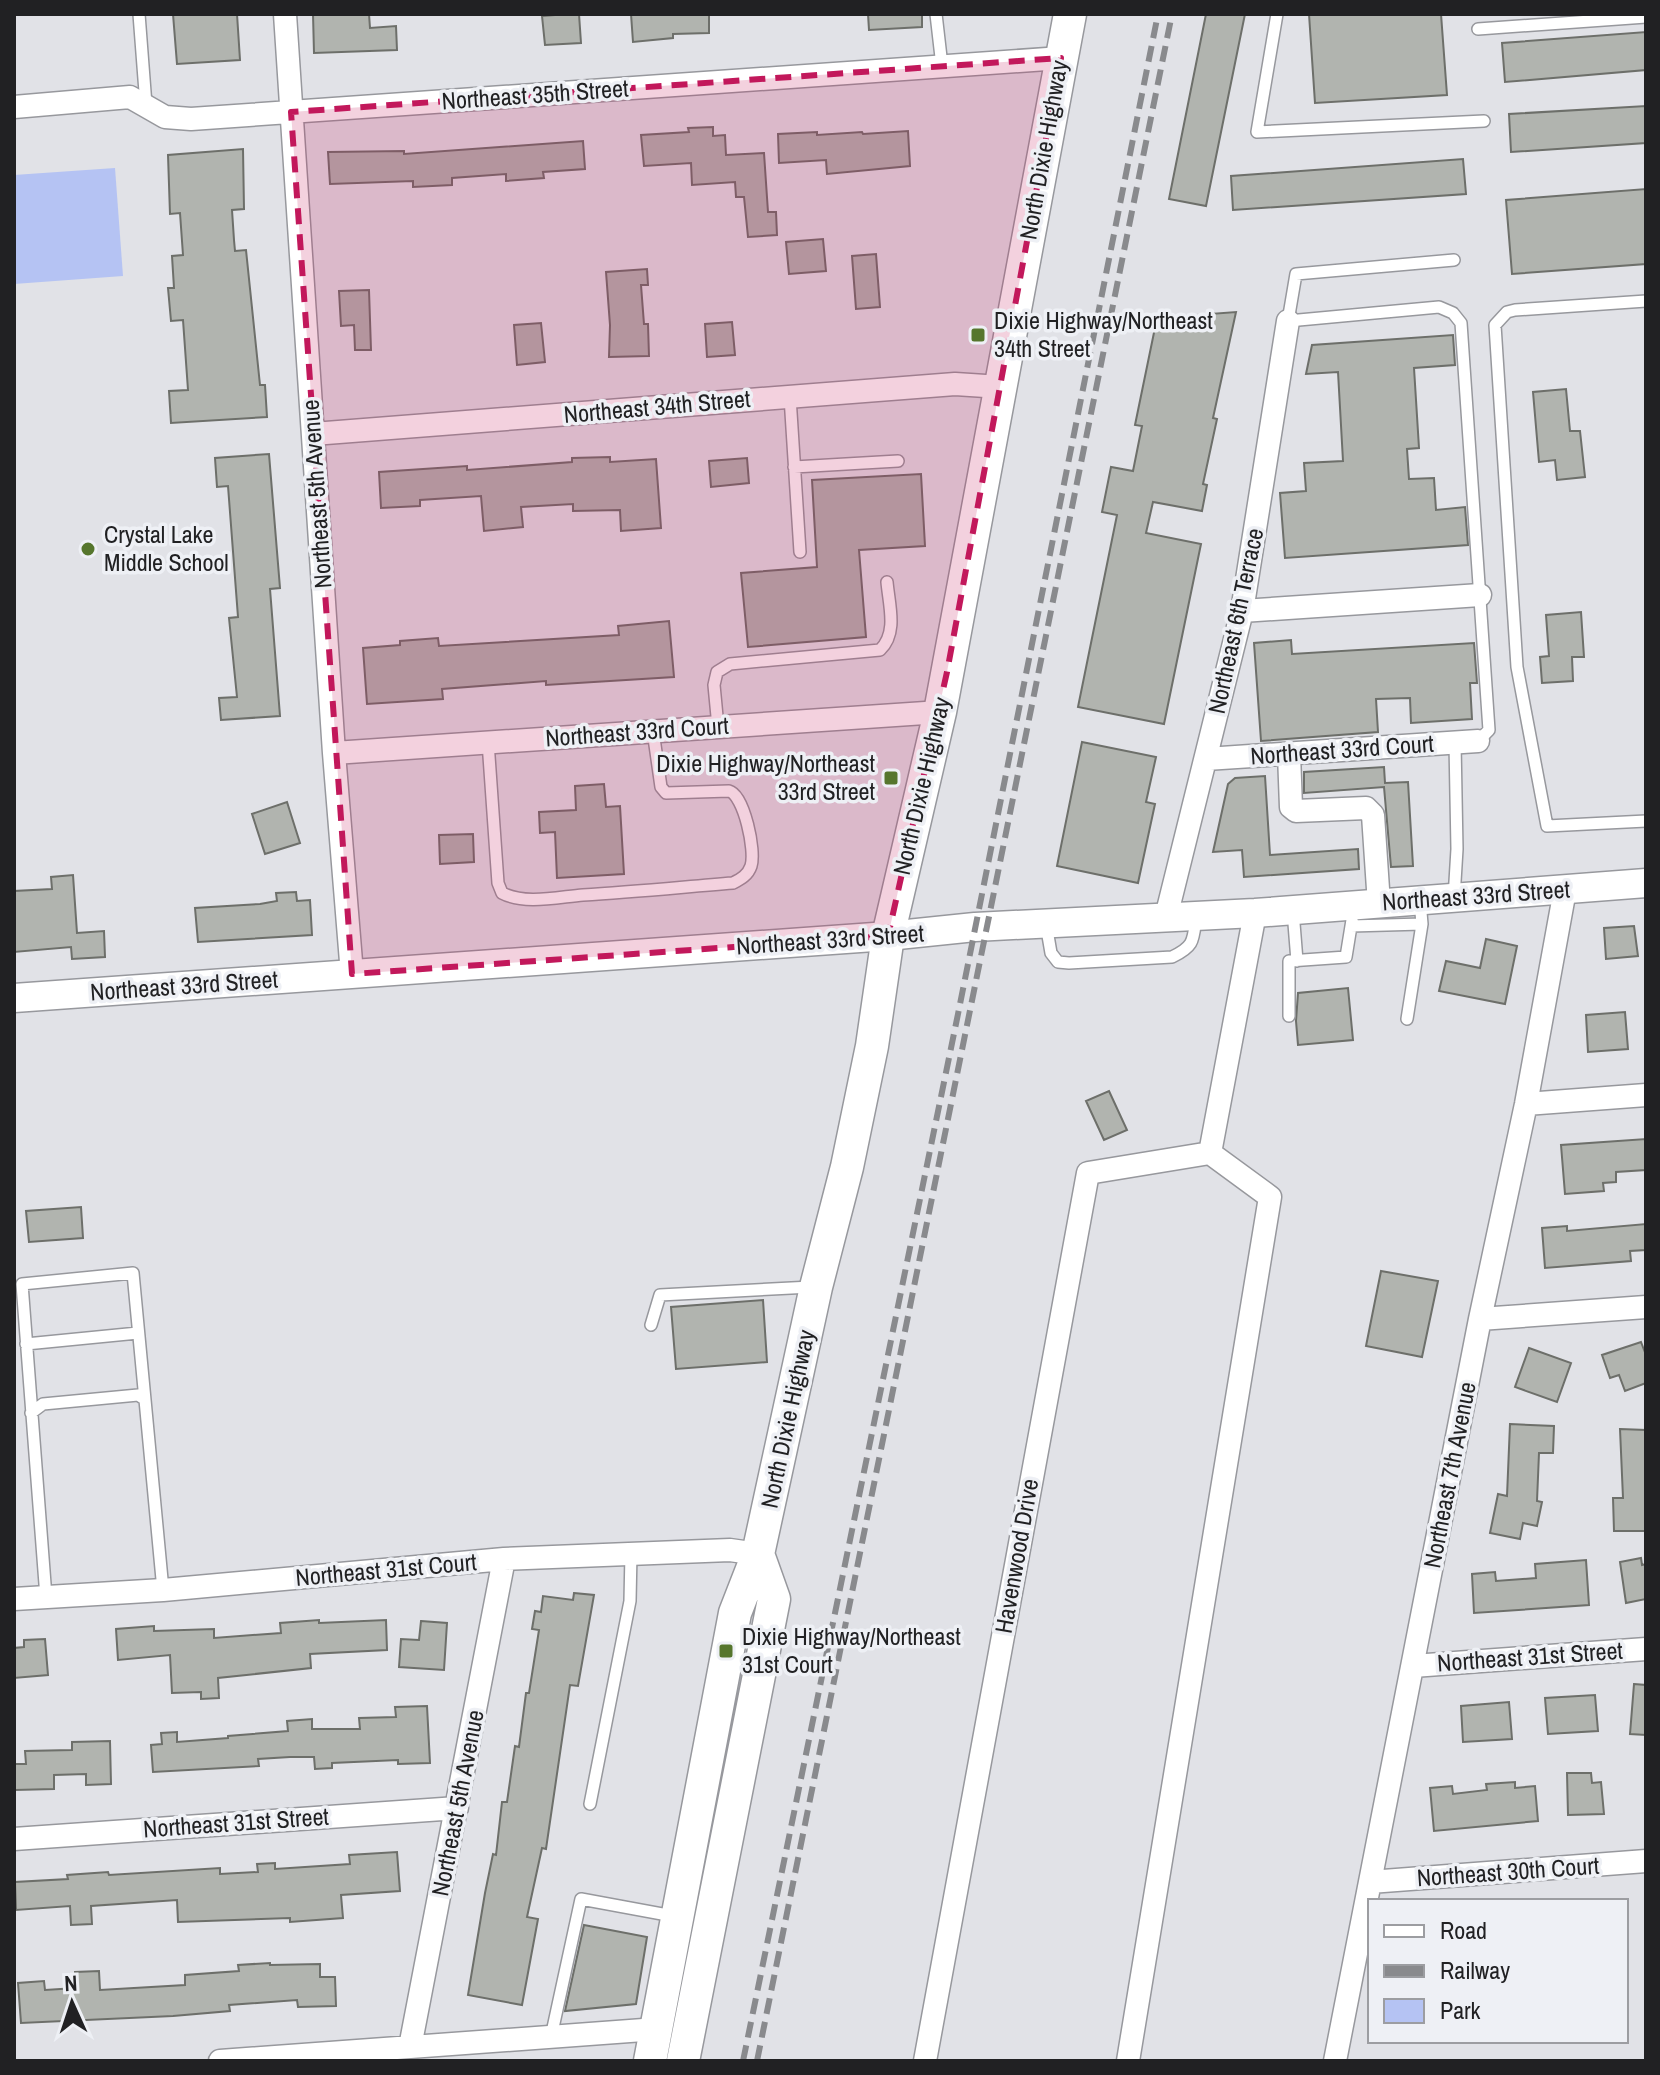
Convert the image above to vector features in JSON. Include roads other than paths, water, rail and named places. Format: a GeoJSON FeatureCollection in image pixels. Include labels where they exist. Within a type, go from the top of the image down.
{"type":"FeatureCollection","features":[{"type":"Feature","properties":{"kind":"main road","name":"North Dixie Highway"},"geometry":{"type":"LineString","coordinates":[[650,2061],[735,1613],[758,1554],[816,1287],[847,1167],[883,981],[888,936],[940,712],[1070,14]]}},
{"type":"Feature","properties":{"kind":"main road"},"geometry":{"type":"LineString","coordinates":[[683,2061],[774,1599],[758,1554]]}},
{"type":"Feature","properties":{"kind":"street","name":"Northeast 5th Avenue"},"geometry":{"type":"LineString","coordinates":[[285,14],[334,753],[352,974]]}},
{"type":"Feature","properties":{"kind":"street","name":"Northeast 35th Street"},"geometry":{"type":"LineString","coordinates":[[14,107],[130,97],[165,117],[191,119],[1061,58]]}},
{"type":"Feature","properties":{"kind":"street","name":"Northeast 6th Terrace"},"geometry":{"type":"LineString","coordinates":[[1166,917],[1242,611],[1288,321]]}},
{"type":"Feature","properties":{"kind":"street","name":"Northeast 34th Street"},"geometry":{"type":"LineString","coordinates":[[313,434],[955,384],[1001,387]]}},
{"type":"Feature","properties":{"kind":"street"},"geometry":{"type":"LineString","coordinates":[[1242,611],[1480,595]]}},
{"type":"Feature","properties":{"kind":"street","name":"Northeast 33rd Court"},"geometry":{"type":"LineString","coordinates":[[334,753],[940,712]]}},
{"type":"Feature","properties":{"kind":"street","name":"Northeast 33rd Court"},"geometry":{"type":"LineString","coordinates":[[1206,759],[1478,741]]}},
{"type":"Feature","properties":{"kind":"street"},"geometry":{"type":"LineString","coordinates":[[1289,754],[1291,807],[1296,811],[1366,808],[1373,815],[1379,904]]}},
{"type":"Feature","properties":{"kind":"street","name":"Northeast 33rd Street"},"geometry":{"type":"LineString","coordinates":[[14,998],[1046,923],[1293,910],[1351,916],[1379,904],[1421,912],[1454,898],[1646,883]]}},
{"type":"Feature","properties":{"kind":"street","name":"Northeast 7th Avenue"},"geometry":{"type":"LineString","coordinates":[[1335,2061],[1480,1319],[1526,1104],[1565,890]]}},
{"type":"Feature","properties":{"kind":"street"},"geometry":{"type":"LineString","coordinates":[[1128,2061],[1270,1197],[1210,1153],[1255,913]]}},
{"type":"Feature","properties":{"kind":"street"},"geometry":{"type":"LineString","coordinates":[[1526,1104],[1646,1095]]}},
{"type":"Feature","properties":{"kind":"street","name":"Havenwood Drive"},"geometry":{"type":"LineString","coordinates":[[925,2061],[1088,1173],[1210,1153]]}},
{"type":"Feature","properties":{"kind":"street"},"geometry":{"type":"LineString","coordinates":[[1480,1319],[1646,1307]]}},
{"type":"Feature","properties":{"kind":"street","name":"Northeast 31st Court"},"geometry":{"type":"LineString","coordinates":[[14,1599],[163,1590],[504,1559],[730,1550],[758,1554]]}},
{"type":"Feature","properties":{"kind":"street","name":"Northeast 5th Avenue"},"geometry":{"type":"LineString","coordinates":[[410,2047],[504,1559]]}},
{"type":"Feature","properties":{"kind":"street","name":"Northeast 31st Street"},"geometry":{"type":"LineString","coordinates":[[1413,1666],[1646,1649]]}},
{"type":"Feature","properties":{"kind":"street","name":"Northeast 31st Street"},"geometry":{"type":"LineString","coordinates":[[14,1839],[457,1808]]}},
{"type":"Feature","properties":{"kind":"street","name":"Northeast 30th Court"},"geometry":{"type":"LineString","coordinates":[[1370,1882],[1646,1861]]}},
{"type":"Feature","properties":{"kind":"street"},"geometry":{"type":"LineString","coordinates":[[220,2061],[657,2029]]}},
{"type":"Feature","properties":{"kind":"lane"},"geometry":{"type":"LineString","coordinates":[[139,14],[146,106]]}},
{"type":"Feature","properties":{"kind":"lane"},"geometry":{"type":"LineString","coordinates":[[936,14],[942,66]]}},
{"type":"Feature","properties":{"kind":"lane"},"geometry":{"type":"LineString","coordinates":[[1277,14],[1257,132],[1484,121]]}},
{"type":"Feature","properties":{"kind":"lane"},"geometry":{"type":"LineString","coordinates":[[1478,29],[1646,17]]}},
{"type":"Feature","properties":{"kind":"lane"},"geometry":{"type":"LineString","coordinates":[[1454,260],[1296,274],[1288,321],[1439,307],[1453,313],[1461,323],[1489,730],[1478,741]]}},
{"type":"Feature","properties":{"kind":"lane"},"geometry":{"type":"LineString","coordinates":[[1646,301],[1515,310],[1507,312],[1495,325],[1517,667],[1547,826],[1646,821]]}},
{"type":"Feature","properties":{"kind":"lane"},"geometry":{"type":"LineString","coordinates":[[790,397],[800,552]]}},
{"type":"Feature","properties":{"kind":"lane"},"geometry":{"type":"LineString","coordinates":[[794,467],[898,461]]}},
{"type":"Feature","properties":{"kind":"lane"},"geometry":{"type":"LineString","coordinates":[[718,727],[714,685],[717,672],[730,664],[880,650],[888,643],[892,633],[887,582]]}},
{"type":"Feature","properties":{"kind":"lane"},"geometry":{"type":"LineString","coordinates":[[488,742],[498,883],[502,893],[530,899],[733,883],[745,877],[752,864],[741,800],[729,791],[666,793],[661,787],[653,731]]}},
{"type":"Feature","properties":{"kind":"lane"},"geometry":{"type":"LineString","coordinates":[[1454,898],[1457,849],[1455,743]]}},
{"type":"Feature","properties":{"kind":"lane"},"geometry":{"type":"LineString","coordinates":[[1293,910],[1297,961]]}},
{"type":"Feature","properties":{"kind":"lane"},"geometry":{"type":"LineString","coordinates":[[1289,1016],[1289,961],[1346,957],[1351,916],[1421,912],[1407,1019]]}},
{"type":"Feature","properties":{"kind":"lane"},"geometry":{"type":"LineString","coordinates":[[1046,923],[1051,953],[1058,962],[1069,963],[1172,957],[1187,950],[1193,941],[1196,916]]}},
{"type":"Feature","properties":{"kind":"lane"},"geometry":{"type":"LineString","coordinates":[[46,1597],[22,1284],[133,1273],[163,1590]]}},
{"type":"Feature","properties":{"kind":"lane"},"geometry":{"type":"LineString","coordinates":[[651,1325],[660,1295],[816,1287]]}},
{"type":"Feature","properties":{"kind":"lane"},"geometry":{"type":"LineString","coordinates":[[26,1344],[138,1333]]}},
{"type":"Feature","properties":{"kind":"lane"},"geometry":{"type":"LineString","coordinates":[[31,1413],[43,1404],[138,1395],[144,1399]]}},
{"type":"Feature","properties":{"kind":"lane"},"geometry":{"type":"LineString","coordinates":[[590,1804],[630,1601],[631,1553]]}},
{"type":"Feature","properties":{"kind":"lane"},"geometry":{"type":"LineString","coordinates":[[551,2037],[581,1899],[679,1917]]}},
{"type":"Feature","properties":{"kind":"railway"},"geometry":{"type":"LineString","coordinates":[[743,2061],[958,1014],[1158,14]]}},
{"type":"Feature","properties":{"kind":"railway"},"geometry":{"type":"LineString","coordinates":[[757,2061],[1172,14]]}},
{"type":"Feature","properties":{"kind":"place","name":"Dixie Highway/Northeast 34th Street"},"geometry":{"type":"Point","coordinates":[978,335]}},
{"type":"Feature","properties":{"kind":"place","name":"Crystal Lake Middle School"},"geometry":{"type":"Point","coordinates":[88,549]}},
{"type":"Feature","properties":{"kind":"place","name":"Dixie Highway/Northeast 33rd Street"},"geometry":{"type":"Point","coordinates":[891,778]}},
{"type":"Feature","properties":{"kind":"place","name":"Dixie Highway/Northeast 31st Court"},"geometry":{"type":"Point","coordinates":[726,1651]}}]}
